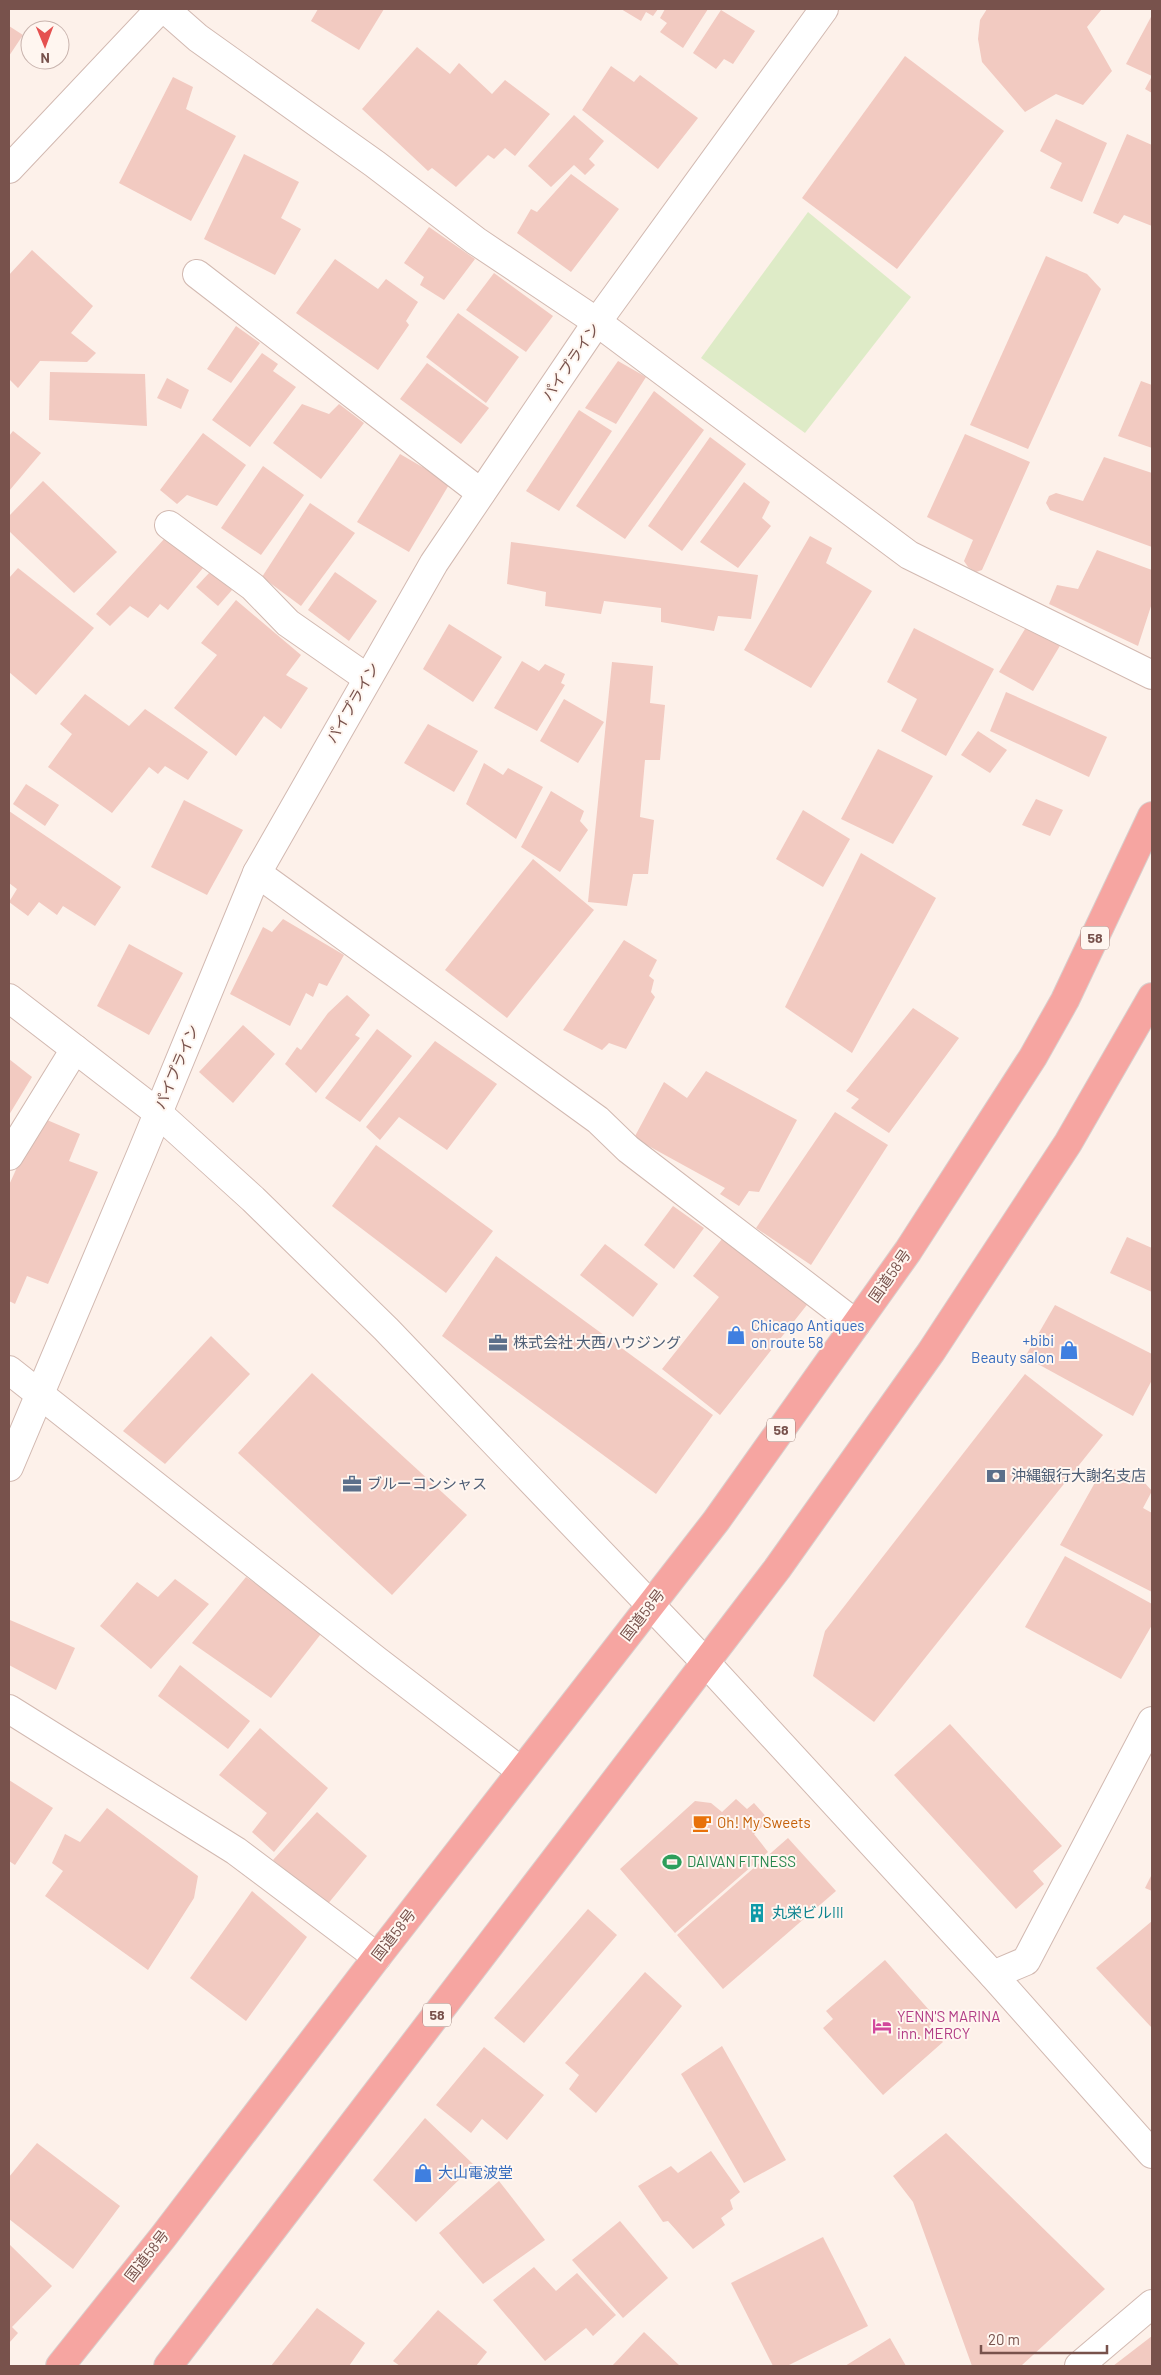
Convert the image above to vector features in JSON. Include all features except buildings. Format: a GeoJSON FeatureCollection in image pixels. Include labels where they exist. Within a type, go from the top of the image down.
{"type":"FeatureCollection","features":[{"type":"Feature","properties":{"kind":"highway","name":"国道58号"},"geometry":{"type":"LineString","coordinates":[[60,2366],[163,2236],[716,1521],[908,1251],[1033,1057],[1064,1000],[1152,816]]}},
{"type":"Feature","properties":{"kind":"highway","name":"58"},"geometry":{"type":"LineString","coordinates":[[168,2366],[707,1664],[777,1569],[931,1352],[1068,1143],[1152,997]]}},
{"type":"Feature","properties":{"kind":"street","name":"パイプライン"},"geometry":{"type":"LineString","coordinates":[[9,1467],[257,873],[434,563],[597,322],[824,9]]}},
{"type":"Feature","properties":{"kind":"street"},"geometry":{"type":"LineString","coordinates":[[9,169],[150,13],[198,38],[375,164],[476,241],[597,322],[908,555],[1152,675]]}},
{"type":"Feature","properties":{"kind":"street"},"geometry":{"type":"LineString","coordinates":[[197,274],[481,493]]}},
{"type":"Feature","properties":{"kind":"street"},"geometry":{"type":"LineString","coordinates":[[170,525],[253,587],[288,623],[367,678]]}},
{"type":"Feature","properties":{"kind":"street"},"geometry":{"type":"LineString","coordinates":[[257,873],[598,1120],[628,1149],[856,1324]]}},
{"type":"Feature","properties":{"kind":"street"},"geometry":{"type":"LineString","coordinates":[[9,998],[158,1113],[254,1199],[379,1322],[583,1532],[707,1664],[993,1976],[1152,2154]]}},
{"type":"Feature","properties":{"kind":"street"},"geometry":{"type":"LineString","coordinates":[[9,1156],[75,1049]]}},
{"type":"Feature","properties":{"kind":"street"},"geometry":{"type":"LineString","coordinates":[[9,1370],[376,1660],[521,1771]]}},
{"type":"Feature","properties":{"kind":"street"},"geometry":{"type":"LineString","coordinates":[[9,1709],[236,1851],[377,1957]]}},
{"type":"Feature","properties":{"kind":"street"},"geometry":{"type":"LineString","coordinates":[[993,1976],[1026,1961],[1152,1721]]}},
{"type":"Feature","properties":{"kind":"street"},"geometry":{"type":"LineString","coordinates":[[1079,2366],[1152,2304]]}},
{"type":"Feature","properties":{"kind":"green space"},"geometry":{"type":"Polygon","coordinates":[[[808,212],[911,297],[805,433],[701,358],[808,212]]]}},
{"type":"Feature","properties":{"kind":"place","name":"Chicago Antiques on route 58"},"geometry":{"type":"Point","coordinates":[736,1335]}},
{"type":"Feature","properties":{"kind":"place","name":"株式会社 大西ハウジング"},"geometry":{"type":"Point","coordinates":[498,1343]}},
{"type":"Feature","properties":{"kind":"place","name":"+bibi Beauty salon"},"geometry":{"type":"Point","coordinates":[1069,1350]}},
{"type":"Feature","properties":{"kind":"place","name":"沖縄銀行大謝名支店"},"geometry":{"type":"Point","coordinates":[996,1476]}},
{"type":"Feature","properties":{"kind":"place","name":"ブルーコンシャス"},"geometry":{"type":"Point","coordinates":[352,1484]}},
{"type":"Feature","properties":{"kind":"place","name":"Oh! My Sweets"},"geometry":{"type":"Point","coordinates":[702,1823]}},
{"type":"Feature","properties":{"kind":"place","name":"DAIVAN FITNESS"},"geometry":{"type":"Point","coordinates":[672,1862]}},
{"type":"Feature","properties":{"kind":"place","name":"丸栄ビルIII"},"geometry":{"type":"Point","coordinates":[757,1913]}},
{"type":"Feature","properties":{"kind":"place","name":"YENN'S MARINA inn. MERCY"},"geometry":{"type":"Point","coordinates":[882,2026]}},
{"type":"Feature","properties":{"kind":"place","name":"大山電波堂"},"geometry":{"type":"Point","coordinates":[423,2173]}}]}
